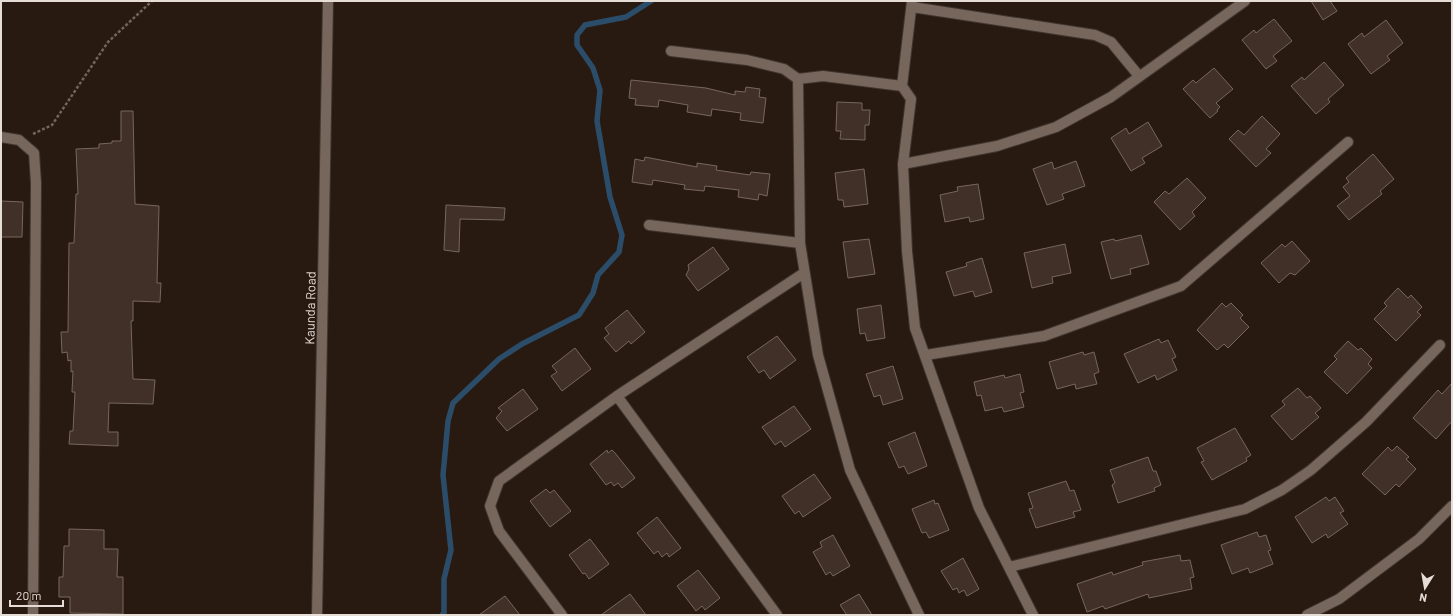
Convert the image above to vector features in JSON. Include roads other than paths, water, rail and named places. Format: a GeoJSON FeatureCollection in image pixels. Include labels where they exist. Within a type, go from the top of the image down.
{"type":"FeatureCollection","features":[{"type":"Feature","properties":{"kind":"street","name":"Kaunda Road"},"geometry":{"type":"LineString","coordinates":[[317,615],[328,1]]}},
{"type":"Feature","properties":{"kind":"street"},"geometry":{"type":"LineString","coordinates":[[903,164],[997,146],[1056,127],[1111,97],[1245,1]]}},
{"type":"Feature","properties":{"kind":"street"},"geometry":{"type":"LineString","coordinates":[[1033,615],[979,508],[926,355],[915,328],[907,251],[903,164],[911,99],[902,86],[912,4],[1095,35],[1111,42],[1139,76]]}},
{"type":"Feature","properties":{"kind":"street"},"geometry":{"type":"LineString","coordinates":[[671,51],[747,60],[784,69],[798,79],[823,76],[902,86]]}},
{"type":"Feature","properties":{"kind":"street"},"geometry":{"type":"LineString","coordinates":[[798,79],[800,243],[818,355],[850,470],[919,615]]}},
{"type":"Feature","properties":{"kind":"street"},"geometry":{"type":"LineString","coordinates":[[1,137],[19,140],[34,153],[36,183],[33,615]]}},
{"type":"Feature","properties":{"kind":"street"},"geometry":{"type":"LineString","coordinates":[[926,355],[1044,336],[1181,286],[1348,142]]}},
{"type":"Feature","properties":{"kind":"street"},"geometry":{"type":"LineString","coordinates":[[649,225],[800,243]]}},
{"type":"Feature","properties":{"kind":"street"},"geometry":{"type":"LineString","coordinates":[[562,615],[499,531],[490,506],[499,481],[617,396],[804,273]]}},
{"type":"Feature","properties":{"kind":"street"},"geometry":{"type":"LineString","coordinates":[[1009,567],[1245,509],[1282,490],[1311,470],[1366,422],[1440,346]]}},
{"type":"Feature","properties":{"kind":"street"},"geometry":{"type":"LineString","coordinates":[[617,396],[777,615]]}},
{"type":"Feature","properties":{"kind":"street"},"geometry":{"type":"LineString","coordinates":[[1307,615],[1339,599],[1419,539],[1452,506]]}},
{"type":"Feature","properties":{"kind":"waterway"},"geometry":{"type":"LineString","coordinates":[[442,615],[444,613],[444,579],[451,550],[443,475],[448,421],[453,403],[499,359],[522,344],[579,315],[593,293],[598,275],[619,252],[622,235],[610,197],[597,121],[600,90],[593,68],[577,45],[577,35],[585,25],[626,17],[651,1]]}}]}
